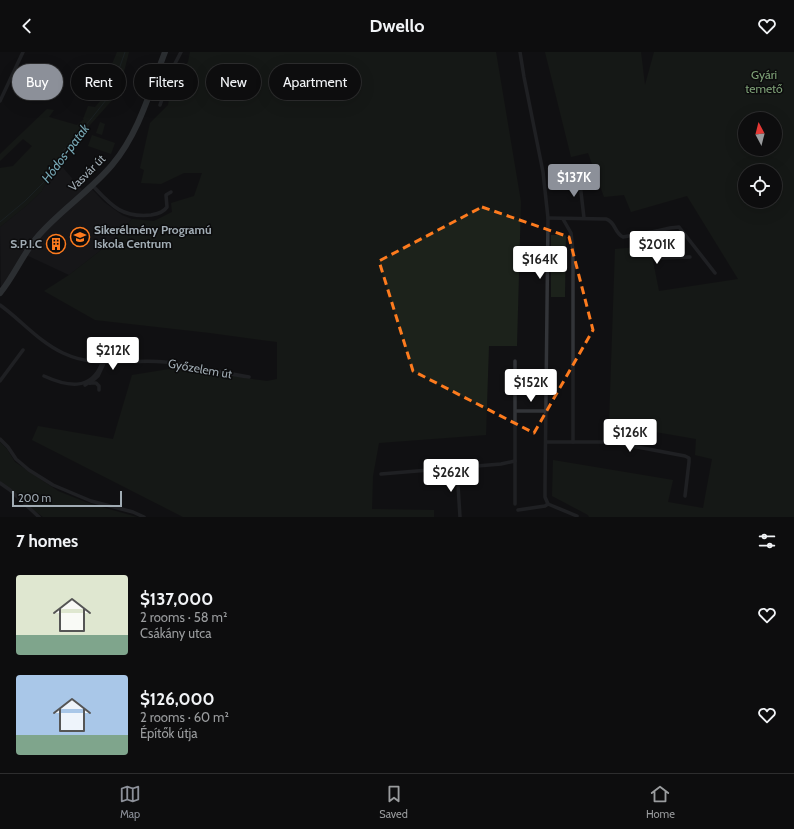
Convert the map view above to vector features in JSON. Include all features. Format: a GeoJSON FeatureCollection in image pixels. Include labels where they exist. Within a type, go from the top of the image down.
{"type":"FeatureCollection","features":[{"type":"Feature","properties":{"kind":"main road","name":"Vasvár út"},"geometry":{"type":"LineString","coordinates":[[0,293],[38,235],[92,185],[112,164],[128,142],[142,114],[164,53]]}},
{"type":"Feature","properties":{"kind":"street"},"geometry":{"type":"LineString","coordinates":[[0,101],[24,52]]}},
{"type":"Feature","properties":{"kind":"street"},"geometry":{"type":"LineString","coordinates":[[160,105],[165,91],[166,81],[181,52]]}},
{"type":"Feature","properties":{"kind":"street"},"geometry":{"type":"LineString","coordinates":[[520,52],[542,172],[548,218],[545,496],[548,504]]}},
{"type":"Feature","properties":{"kind":"street"},"geometry":{"type":"LineString","coordinates":[[579,175],[584,218]]}},
{"type":"Feature","properties":{"kind":"street"},"geometry":{"type":"LineString","coordinates":[[92,185],[105,200],[122,212],[134,215],[152,215],[166,210],[168,207],[166,195],[171,192]]}},
{"type":"Feature","properties":{"kind":"street"},"geometry":{"type":"LineString","coordinates":[[548,218],[609,220],[613,223],[618,234],[623,237],[670,228],[681,228],[715,273]]}},
{"type":"Feature","properties":{"kind":"street"},"geometry":{"type":"LineString","coordinates":[[563,219],[571,233],[573,251],[573,442]]}},
{"type":"Feature","properties":{"kind":"street"},"geometry":{"type":"LineString","coordinates":[[657,231],[661,258],[690,257]]}},
{"type":"Feature","properties":{"kind":"street"},"geometry":{"type":"LineString","coordinates":[[521,252],[547,253]]}},
{"type":"Feature","properties":{"kind":"street","name":"Győzelem út"},"geometry":{"type":"LineString","coordinates":[[0,305],[56,350],[76,358],[103,363],[163,362],[189,364],[249,377]]}},
{"type":"Feature","properties":{"kind":"street"},"geometry":{"type":"LineString","coordinates":[[0,381],[23,350]]}},
{"type":"Feature","properties":{"kind":"street"},"geometry":{"type":"LineString","coordinates":[[515,361],[515,504]]}},
{"type":"Feature","properties":{"kind":"street"},"geometry":{"type":"LineString","coordinates":[[44,376],[70,385],[82,384],[93,376],[103,363]]}},
{"type":"Feature","properties":{"kind":"street"},"geometry":{"type":"LineString","coordinates":[[85,385],[90,383],[98,376],[103,363]]}},
{"type":"Feature","properties":{"kind":"street"},"geometry":{"type":"LineString","coordinates":[[90,383],[98,384],[99,390]]}},
{"type":"Feature","properties":{"kind":"street"},"geometry":{"type":"LineString","coordinates":[[516,411],[546,411]]}},
{"type":"Feature","properties":{"kind":"street"},"geometry":{"type":"LineString","coordinates":[[0,438],[16,459],[53,485],[86,499],[133,512],[144,517]]}},
{"type":"Feature","properties":{"kind":"street"},"geometry":{"type":"LineString","coordinates":[[546,442],[611,442],[687,456],[690,462],[685,496]]}},
{"type":"Feature","properties":{"kind":"street"},"geometry":{"type":"LineString","coordinates":[[381,474],[457,469],[516,461]]}},
{"type":"Feature","properties":{"kind":"street"},"geometry":{"type":"LineString","coordinates":[[457,469],[460,517]]}},
{"type":"Feature","properties":{"kind":"street"},"geometry":{"type":"LineString","coordinates":[[0,483],[10,490],[39,517]]}},
{"type":"Feature","properties":{"kind":"street"},"geometry":{"type":"LineString","coordinates":[[518,510],[545,506],[548,504],[577,516]]}},
{"type":"Feature","properties":{"kind":"highlighted area"},"geometry":{"type":"Polygon","coordinates":[[[482,207],[569,237],[593,330],[534,433],[413,371],[379,261],[482,207]]]}},
{"type":"Feature","properties":{"kind":"shaded area"},"geometry":{"type":"Polygon","coordinates":[[[59,163],[82,190],[88,185],[104,202],[122,215],[132,219],[110,243],[69,275],[24,254],[1,287],[0,227],[42,191],[59,163]]]}},
{"type":"Feature","properties":{"kind":"green space"},"geometry":{"type":"Polygon","coordinates":[[[117,52],[129,52],[126,64],[112,64],[117,52]]]}},
{"type":"Feature","properties":{"kind":"green space"},"geometry":{"type":"Polygon","coordinates":[[[190,52],[496,52],[521,202],[517,346],[489,346],[486,435],[379,443],[373,476],[372,509],[434,510],[434,517],[183,517],[32,440],[38,426],[113,439],[132,375],[188,366],[245,378],[267,381],[277,379],[277,342],[95,320],[44,291],[69,275],[110,243],[132,219],[154,221],[172,212],[171,203],[194,196],[202,173],[184,173],[161,184],[141,183],[144,170],[140,168],[150,123],[168,105],[169,100],[198,100],[198,64],[186,64],[190,52]]]}},
{"type":"Feature","properties":{"kind":"green space","name":"Gyári temető"},"geometry":{"type":"Polygon","coordinates":[[[545,52],[641,52],[645,85],[654,52],[794,52],[794,517],[589,517],[588,515],[552,496],[553,460],[673,480],[668,502],[703,508],[712,459],[695,455],[696,439],[609,424],[615,249],[650,246],[659,291],[738,279],[687,196],[631,212],[624,195],[604,197],[588,153],[571,157],[545,52]]]}},
{"type":"Feature","properties":{"kind":"green space"},"geometry":{"type":"Polygon","coordinates":[[[101,100],[112,100],[66,152],[42,191],[0,227],[0,168],[13,166],[32,146],[23,139],[0,161],[0,154],[47,109],[54,110],[49,117],[77,125],[84,119],[88,106],[95,107],[101,100]]]}},
{"type":"Feature","properties":{"kind":"green space"},"geometry":{"type":"Polygon","coordinates":[[[100,122],[105,124],[102,135],[96,133],[100,122]]]}},
{"type":"Feature","properties":{"kind":"green space"},"geometry":{"type":"Polygon","coordinates":[[[92,135],[115,143],[111,154],[88,146],[92,135]]]}},
{"type":"Feature","properties":{"kind":"green space"},"geometry":{"type":"Polygon","coordinates":[[[551,235],[566,235],[565,297],[551,297],[551,235]]]}},
{"type":"Feature","properties":{"kind":"green space"},"geometry":{"type":"Polygon","coordinates":[[[0,442],[7,449],[15,462],[58,491],[88,503],[137,517],[43,517],[0,484],[0,442]]]}},
{"type":"Feature","properties":{"kind":"waterway","name":"Hódos-patak"},"geometry":{"type":"LineString","coordinates":[[0,222],[25,201],[44,182],[64,150],[110,95],[125,52]]}},
{"type":"Feature","properties":{"kind":"place","name":"Sikerélmény Programú Iskola Centrum"},"geometry":{"type":"Point","coordinates":[80,237]}},
{"type":"Feature","properties":{"kind":"place","name":"S.P.I.C"},"geometry":{"type":"Point","coordinates":[56,244]}}]}
